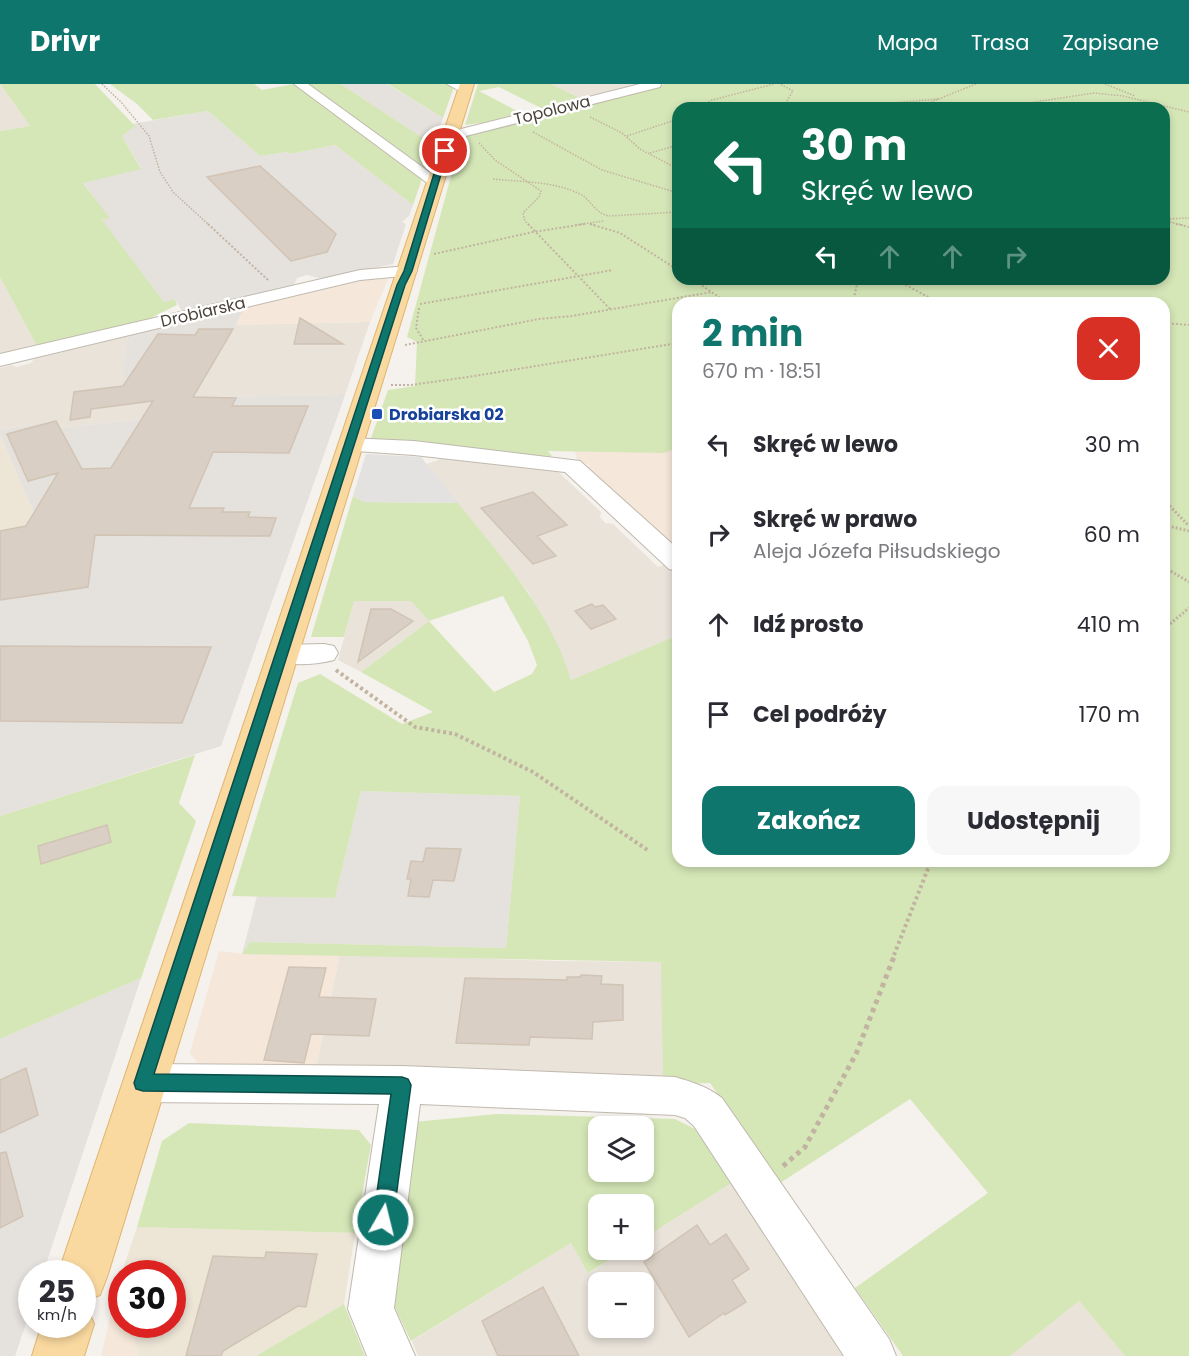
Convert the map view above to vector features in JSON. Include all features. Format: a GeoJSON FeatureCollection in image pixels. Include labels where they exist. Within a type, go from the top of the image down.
{"type":"FeatureCollection","features":[{"type":"Feature","properties":{"kind":"main road"},"geometry":{"type":"LineString","coordinates":[[87,1260],[369,384],[419,263],[435,182],[457,134],[462,86]]}},
{"type":"Feature","properties":{"kind":"main road"},"geometry":{"type":"LineString","coordinates":[[58,1356],[64,1338]]}},
{"type":"Feature","properties":{"kind":"street"},"geometry":{"type":"LineString","coordinates":[[300,84],[435,182]]}},
{"type":"Feature","properties":{"kind":"street"},"geometry":{"type":"LineString","coordinates":[[587,84],[609,95]]}},
{"type":"Feature","properties":{"kind":"street","name":"Topolowa"},"geometry":{"type":"LineString","coordinates":[[457,134],[655,84]]}},
{"type":"Feature","properties":{"kind":"street","name":"Drobiarska"},"geometry":{"type":"LineString","coordinates":[[0,360],[419,263]]}},
{"type":"Feature","properties":{"kind":"street"},"geometry":{"type":"LineString","coordinates":[[349,445],[414,448],[563,464],[671,564]]}},
{"type":"Feature","properties":{"kind":"street"},"geometry":{"type":"LineString","coordinates":[[282,654],[324,653]]}},
{"type":"Feature","properties":{"kind":"street"},"geometry":{"type":"LineString","coordinates":[[143,1083],[402,1085],[675,1096],[697,1103],[708,1112],[872,1356]]}},
{"type":"Feature","properties":{"kind":"street"},"geometry":{"type":"LineString","coordinates":[[391,1356],[371,1309],[402,1085]]}},
{"type":"Feature","properties":{"kind":"path"},"geometry":{"type":"LineString","coordinates":[[102,84],[121,102],[149,136],[160,172],[173,192],[282,293]]}},
{"type":"Feature","properties":{"kind":"path"},"geometry":{"type":"LineString","coordinates":[[708,102],[774,84]]}},
{"type":"Feature","properties":{"kind":"path"},"geometry":{"type":"LineString","coordinates":[[780,84],[793,92],[786,102]]}},
{"type":"Feature","properties":{"kind":"path"},"geometry":{"type":"LineString","coordinates":[[931,102],[976,84]]}},
{"type":"Feature","properties":{"kind":"path"},"geometry":{"type":"LineString","coordinates":[[1106,84],[1146,101]]}},
{"type":"Feature","properties":{"kind":"path"},"geometry":{"type":"LineString","coordinates":[[1035,102],[1094,93],[1150,102]]}},
{"type":"Feature","properties":{"kind":"path"},"geometry":{"type":"LineString","coordinates":[[903,102],[938,99]]}},
{"type":"Feature","properties":{"kind":"path"},"geometry":{"type":"LineString","coordinates":[[568,106],[627,136],[649,153],[672,166]]}},
{"type":"Feature","properties":{"kind":"path"},"geometry":{"type":"LineString","coordinates":[[1170,107],[1189,112]]}},
{"type":"Feature","properties":{"kind":"path"},"geometry":{"type":"LineString","coordinates":[[513,120],[602,170],[672,191]]}},
{"type":"Feature","properties":{"kind":"path"},"geometry":{"type":"LineString","coordinates":[[627,136],[672,121]]}},
{"type":"Feature","properties":{"kind":"path"},"geometry":{"type":"LineString","coordinates":[[457,134],[483,147],[495,160],[541,191]]}},
{"type":"Feature","properties":{"kind":"path"},"geometry":{"type":"LineString","coordinates":[[649,153],[672,147]]}},
{"type":"Feature","properties":{"kind":"path"},"geometry":{"type":"LineString","coordinates":[[493,179],[541,183],[580,194],[591,201],[594,209],[605,216],[672,212]]}},
{"type":"Feature","properties":{"kind":"path"},"geometry":{"type":"LineString","coordinates":[[541,183],[539,197],[523,213],[525,221],[610,309]]}},
{"type":"Feature","properties":{"kind":"path"},"geometry":{"type":"LineString","coordinates":[[1170,220],[1189,218]]}},
{"type":"Feature","properties":{"kind":"path"},"geometry":{"type":"LineString","coordinates":[[419,263],[536,232],[604,221]]}},
{"type":"Feature","properties":{"kind":"path"},"geometry":{"type":"LineString","coordinates":[[1170,222],[1189,227]]}},
{"type":"Feature","properties":{"kind":"path"},"geometry":{"type":"LineString","coordinates":[[586,224],[620,233],[672,266]]}},
{"type":"Feature","properties":{"kind":"path"},"geometry":{"type":"LineString","coordinates":[[420,304],[613,270]]}},
{"type":"Feature","properties":{"kind":"path"},"geometry":{"type":"LineString","coordinates":[[701,285],[719,297]]}},
{"type":"Feature","properties":{"kind":"path"},"geometry":{"type":"LineString","coordinates":[[907,285],[928,297]]}},
{"type":"Feature","properties":{"kind":"path"},"geometry":{"type":"LineString","coordinates":[[682,297],[712,292]]}},
{"type":"Feature","properties":{"kind":"path"},"geometry":{"type":"LineString","coordinates":[[396,347],[539,319],[672,299]]}},
{"type":"Feature","properties":{"kind":"path"},"geometry":{"type":"LineString","coordinates":[[1170,323],[1189,325]]}},
{"type":"Feature","properties":{"kind":"path"},"geometry":{"type":"LineString","coordinates":[[369,384],[411,385],[672,344]]}},
{"type":"Feature","properties":{"kind":"path"},"geometry":{"type":"LineString","coordinates":[[1170,506],[1189,526]]}},
{"type":"Feature","properties":{"kind":"path"},"geometry":{"type":"LineString","coordinates":[[1170,526],[1189,531]]}},
{"type":"Feature","properties":{"kind":"path"},"geometry":{"type":"LineString","coordinates":[[1170,571],[1189,582]]}},
{"type":"Feature","properties":{"kind":"path"},"geometry":{"type":"LineString","coordinates":[[1170,624],[1189,608]]}},
{"type":"Feature","properties":{"kind":"path"},"geometry":{"type":"LineString","coordinates":[[324,653],[319,659],[415,727],[455,734],[523,767],[649,851]]}},
{"type":"Feature","properties":{"kind":"path"},"geometry":{"type":"LineString","coordinates":[[758,1188],[805,1147],[856,1054],[929,867]]}},
{"type":"Feature","properties":{"kind":"shaded area"},"geometry":{"type":"Polygon","coordinates":[[[341,84],[387,84],[443,118],[432,144],[341,84]]]}},
{"type":"Feature","properties":{"kind":"shaded area"},"geometry":{"type":"Polygon","coordinates":[[[551,84],[639,84],[580,98],[551,84]]]}},
{"type":"Feature","properties":{"kind":"shaded area"},"geometry":{"type":"Polygon","coordinates":[[[0,85],[2,87],[30,126],[0,131],[0,85]]]}},
{"type":"Feature","properties":{"kind":"shaded area"},"geometry":{"type":"Polygon","coordinates":[[[208,111],[260,156],[288,152],[290,154],[335,145],[413,205],[409,216],[402,222],[406,224],[393,264],[323,279],[307,275],[297,278],[293,286],[183,313],[175,299],[164,302],[101,220],[109,218],[83,182],[141,168],[122,136],[134,126],[132,124],[208,111]]]}},
{"type":"Feature","properties":{"kind":"shaded area"},"geometry":{"type":"Polygon","coordinates":[[[0,277],[38,348],[0,357],[0,277]]]}},
{"type":"Feature","properties":{"kind":"shaded area"},"geometry":{"type":"Polygon","coordinates":[[[374,278],[388,279],[370,322],[235,325],[245,308],[374,278]]]}},
{"type":"Feature","properties":{"kind":"shaded area"},"geometry":{"type":"Polygon","coordinates":[[[245,308],[194,397],[345,395],[221,746],[0,816],[0,553],[46,541],[0,435],[0,430],[51,421],[52,429],[142,419],[159,392],[149,392],[122,375],[128,336],[245,308]]]}},
{"type":"Feature","properties":{"kind":"shaded area"},"geometry":{"type":"Polygon","coordinates":[[[370,322],[345,395],[194,397],[235,325],[370,322]]]}},
{"type":"Feature","properties":{"kind":"shaded area"},"geometry":{"type":"Polygon","coordinates":[[[128,336],[122,375],[159,392],[142,419],[52,429],[50,421],[0,430],[0,368],[11,365],[17,367],[31,363],[34,359],[128,336]]]}},
{"type":"Feature","properties":{"kind":"shaded area"},"geometry":{"type":"Polygon","coordinates":[[[672,416],[672,549],[586,470],[590,465],[578,463],[575,451],[547,451],[672,416]]]}},
{"type":"Feature","properties":{"kind":"shaded area"},"geometry":{"type":"Polygon","coordinates":[[[0,435],[46,541],[0,553],[0,435]]]}},
{"type":"Feature","properties":{"kind":"shaded area"},"geometry":{"type":"Polygon","coordinates":[[[441,453],[551,465],[601,512],[600,517],[605,523],[613,524],[658,567],[668,563],[672,567],[672,638],[571,680],[529,593],[426,464],[439,460],[441,453]]]}},
{"type":"Feature","properties":{"kind":"shaded area"},"geometry":{"type":"Polygon","coordinates":[[[366,454],[421,457],[458,503],[364,502],[353,496],[366,454]]]}},
{"type":"Feature","properties":{"kind":"shaded area"},"geometry":{"type":"Polygon","coordinates":[[[354,601],[411,601],[429,621],[361,672],[338,660],[354,601]]]}},
{"type":"Feature","properties":{"kind":"shaded area"},"geometry":{"type":"Polygon","coordinates":[[[361,791],[520,796],[506,948],[250,942],[242,954],[257,896],[335,898],[361,791]]]}},
{"type":"Feature","properties":{"kind":"shaded area"},"geometry":{"type":"Polygon","coordinates":[[[219,951],[242,954],[340,954],[315,1073],[202,1069],[190,1053],[219,951]]]}},
{"type":"Feature","properties":{"kind":"shaded area"},"geometry":{"type":"Polygon","coordinates":[[[340,954],[662,962],[663,1084],[315,1073],[340,954]]]}},
{"type":"Feature","properties":{"kind":"shaded area"},"geometry":{"type":"Polygon","coordinates":[[[141,978],[47,1260],[18,1260],[18,1338],[21,1338],[15,1356],[0,1356],[0,1039],[141,978]]]}},
{"type":"Feature","properties":{"kind":"shaded area"},"geometry":{"type":"Polygon","coordinates":[[[733,1182],[852,1356],[418,1356],[412,1341],[571,1243],[588,1272],[588,1338],[654,1338],[654,1272],[591,1272],[610,1260],[654,1260],[654,1232],[733,1182]]]}},
{"type":"Feature","properties":{"kind":"shaded area"},"geometry":{"type":"Polygon","coordinates":[[[137,1227],[355,1233],[344,1304],[256,1356],[139,1356],[134,1338],[186,1338],[186,1260],[126,1260],[137,1227]]]}},
{"type":"Feature","properties":{"kind":"shaded area"},"geometry":{"type":"Polygon","coordinates":[[[1079,1301],[1125,1356],[1010,1356],[1079,1301]]]}},
{"type":"Feature","properties":{"kind":"shaded area"},"geometry":{"type":"Polygon","coordinates":[[[108,1326],[108,1338],[134,1338],[139,1356],[101,1356],[108,1326]]]}},
{"type":"Feature","properties":{"kind":"green space"},"geometry":{"type":"Polygon","coordinates":[[[0,84],[95,84],[135,126],[122,136],[141,169],[83,183],[110,218],[102,220],[164,302],[175,299],[177,305],[134,326],[38,348],[0,277],[0,131],[30,126],[0,84]]]}},
{"type":"Feature","properties":{"kind":"green space"},"geometry":{"type":"Polygon","coordinates":[[[110,84],[254,84],[262,90],[294,84],[423,176],[413,205],[335,145],[290,154],[288,152],[260,156],[208,111],[153,120],[137,104],[110,84]]]}},
{"type":"Feature","properties":{"kind":"green space"},"geometry":{"type":"Polygon","coordinates":[[[302,84],[341,84],[432,144],[425,173],[302,84]]]}},
{"type":"Feature","properties":{"kind":"green space"},"geometry":{"type":"Polygon","coordinates":[[[388,84],[449,84],[454,87],[443,118],[388,84]]]}},
{"type":"Feature","properties":{"kind":"green space"},"geometry":{"type":"Polygon","coordinates":[[[478,84],[551,84],[580,98],[541,108],[499,87],[479,91],[521,113],[495,121],[465,125],[478,84]]]}},
{"type":"Feature","properties":{"kind":"green space"},"geometry":{"type":"Polygon","coordinates":[[[665,84],[1189,84],[1189,1356],[1125,1356],[1079,1301],[1010,1356],[903,1356],[855,1288],[988,1193],[910,1099],[780,1183],[710,1083],[663,1084],[661,962],[242,954],[250,942],[506,948],[520,796],[361,791],[335,898],[232,896],[298,683],[320,674],[402,724],[433,712],[361,672],[429,621],[411,601],[354,601],[344,637],[311,637],[353,496],[365,502],[458,503],[508,565],[538,608],[562,655],[571,680],[672,638],[672,867],[1170,867],[1170,297],[672,297],[672,450],[663,453],[548,451],[552,456],[542,457],[370,441],[388,390],[415,386],[417,342],[407,337],[462,136],[665,84]],[[503,596],[429,621],[494,692],[532,674],[537,665],[528,641],[503,596]]]}},
{"type":"Feature","properties":{"kind":"green space"},"geometry":{"type":"Polygon","coordinates":[[[195,755],[179,803],[196,821],[141,978],[0,1039],[0,816],[195,755]]]}},
{"type":"Feature","properties":{"kind":"green space"},"geometry":{"type":"Polygon","coordinates":[[[497,1114],[588,1117],[588,1182],[654,1182],[654,1118],[675,1119],[699,1131],[733,1182],[654,1232],[654,1194],[588,1194],[588,1260],[609,1260],[588,1273],[571,1243],[411,1341],[389,1295],[414,1122],[497,1114]]]}},
{"type":"Feature","properties":{"kind":"green space"},"geometry":{"type":"Polygon","coordinates":[[[189,1123],[359,1130],[371,1145],[355,1233],[137,1227],[162,1141],[189,1123]]]}},
{"type":"Feature","properties":{"kind":"green space"},"geometry":{"type":"Polygon","coordinates":[[[344,1304],[365,1356],[256,1356],[344,1304]]]}},
{"type":"Feature","properties":{"kind":"building"},"geometry":{"type":"Polygon","coordinates":[[[260,166],[336,234],[327,252],[291,261],[207,177],[260,166]]]}},
{"type":"Feature","properties":{"kind":"building"},"geometry":{"type":"Polygon","coordinates":[[[300,318],[343,344],[294,344],[300,318]]]}},
{"type":"Feature","properties":{"kind":"building"},"geometry":{"type":"Polygon","coordinates":[[[199,329],[233,329],[193,397],[236,398],[232,406],[308,406],[289,453],[213,452],[189,508],[224,508],[222,512],[250,512],[248,517],[276,518],[270,536],[95,535],[88,587],[0,600],[0,531],[26,526],[58,473],[28,481],[7,434],[56,421],[82,469],[111,468],[153,401],[91,409],[90,417],[70,420],[74,392],[123,386],[158,334],[195,335],[199,329]]]}},
{"type":"Feature","properties":{"kind":"building"},"geometry":{"type":"Polygon","coordinates":[[[533,492],[567,525],[537,536],[556,556],[533,564],[481,508],[533,492]]]}},
{"type":"Feature","properties":{"kind":"building"},"geometry":{"type":"Polygon","coordinates":[[[592,604],[595,607],[603,605],[616,619],[591,629],[575,611],[592,604]]]}},
{"type":"Feature","properties":{"kind":"building"},"geometry":{"type":"Polygon","coordinates":[[[371,609],[391,609],[413,621],[358,662],[371,609]]]}},
{"type":"Feature","properties":{"kind":"building"},"geometry":{"type":"Polygon","coordinates":[[[0,646],[211,647],[182,723],[0,721],[0,646]]]}},
{"type":"Feature","properties":{"kind":"building"},"geometry":{"type":"Polygon","coordinates":[[[107,825],[111,842],[41,864],[38,846],[107,825]]]}},
{"type":"Feature","properties":{"kind":"building"},"geometry":{"type":"Polygon","coordinates":[[[426,848],[461,849],[454,881],[433,880],[429,897],[408,896],[411,879],[407,879],[411,861],[423,862],[426,848]]]}},
{"type":"Feature","properties":{"kind":"building"},"geometry":{"type":"Polygon","coordinates":[[[289,967],[326,968],[319,997],[376,999],[369,1036],[311,1034],[304,1063],[264,1060],[289,967]]]}},
{"type":"Feature","properties":{"kind":"building"},"geometry":{"type":"Polygon","coordinates":[[[581,975],[602,976],[601,984],[623,985],[623,1020],[593,1022],[592,1039],[530,1037],[529,1045],[456,1043],[465,978],[567,980],[567,977],[581,977],[581,975]]]}},
{"type":"Feature","properties":{"kind":"building"},"geometry":{"type":"Polygon","coordinates":[[[26,1068],[38,1115],[0,1133],[0,1080],[26,1068]]]}},
{"type":"Feature","properties":{"kind":"building"},"geometry":{"type":"Polygon","coordinates":[[[6,1152],[23,1216],[0,1228],[0,1153],[6,1152]]]}},
{"type":"Feature","properties":{"kind":"building"},"geometry":{"type":"Polygon","coordinates":[[[697,1225],[710,1245],[726,1234],[749,1269],[732,1280],[746,1302],[725,1315],[724,1313],[689,1337],[654,1279],[654,1272],[650,1272],[644,1262],[654,1260],[654,1255],[697,1225]]]}},
{"type":"Feature","properties":{"kind":"building"},"geometry":{"type":"Polygon","coordinates":[[[266,1252],[317,1254],[306,1307],[298,1306],[223,1351],[221,1356],[186,1356],[213,1256],[265,1258],[266,1252]]]}},
{"type":"Feature","properties":{"kind":"building"},"geometry":{"type":"Polygon","coordinates":[[[543,1287],[579,1356],[498,1356],[482,1321],[543,1287]]]}},
{"type":"Feature","properties":{"kind":"place","name":"Drobiarska 02"},"geometry":{"type":"Point","coordinates":[377,414]}},
{"type":"Feature","properties":{"kind":"route"},"geometry":{"type":"LineString","coordinates":[[383,1220],[402,1085],[143,1083],[445,151]]}}]}
